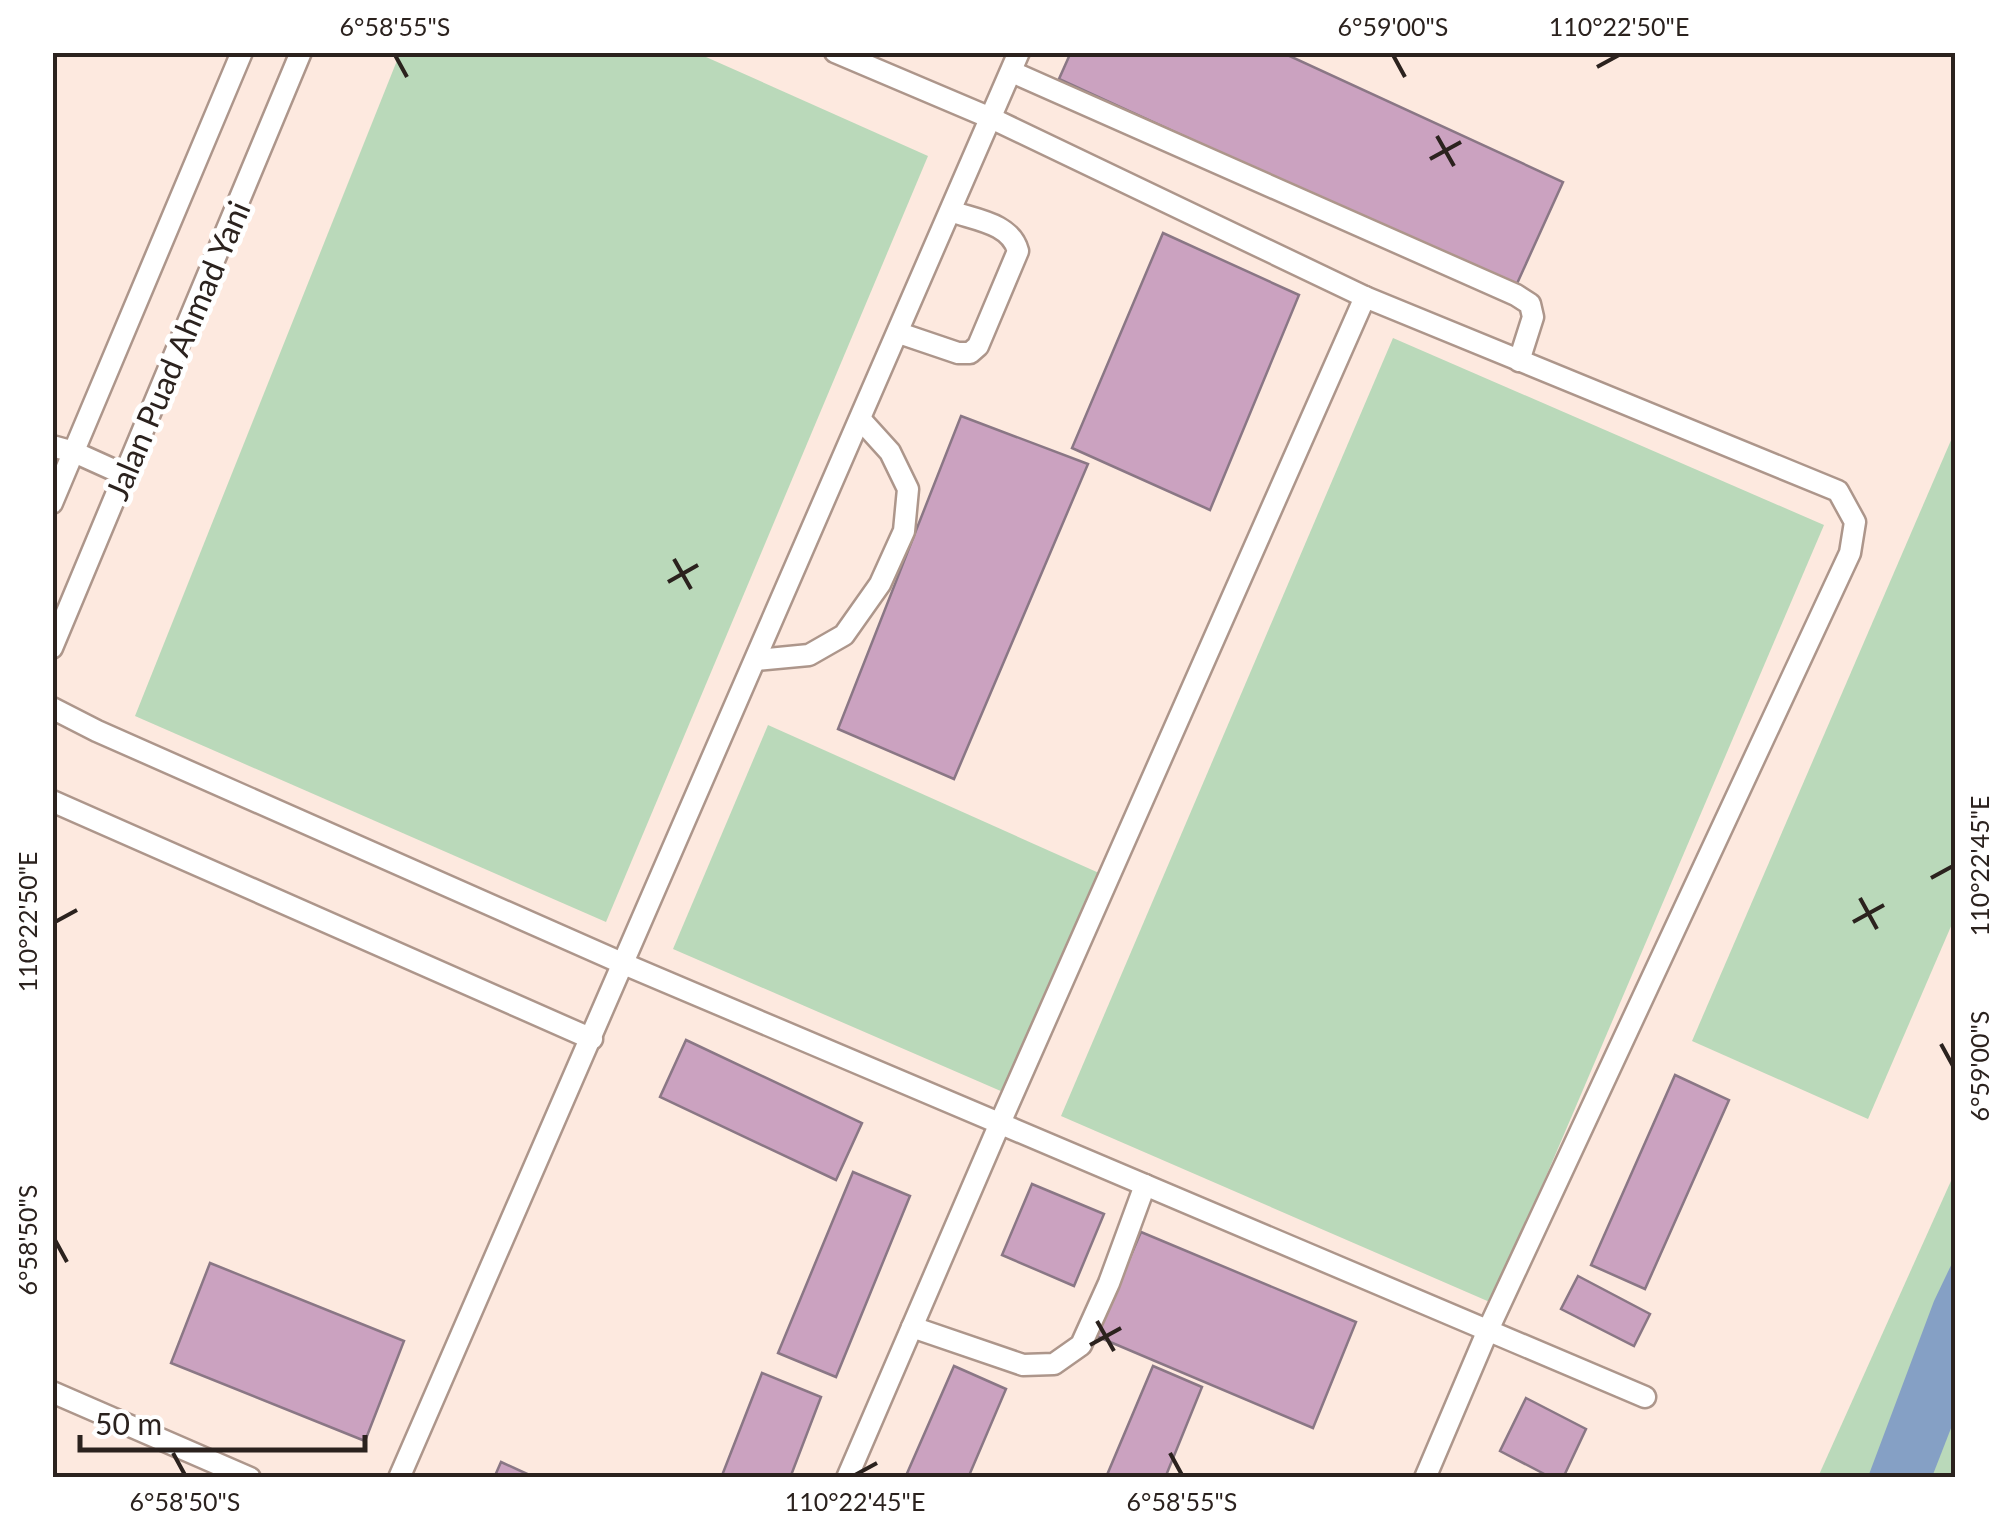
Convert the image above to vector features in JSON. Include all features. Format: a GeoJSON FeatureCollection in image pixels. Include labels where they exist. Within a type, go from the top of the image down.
{"type":"FeatureCollection","features":[{"type":"Feature","properties":{"kind":"lane","name":"Jalan Puad Ahmad Yani"},"geometry":{"type":"LineString","coordinates":[[52,503],[242,52]]}},
{"type":"Feature","properties":{"kind":"lane","name":"Jalan Puad Ahmad Yani"},"geometry":{"type":"LineString","coordinates":[[52,648],[301,52]]}},
{"type":"Feature","properties":{"kind":"lane"},"geometry":{"type":"LineString","coordinates":[[836,52],[993,119],[1365,297],[1838,491],[1855,522],[1850,553],[1488,1330],[1425,1478]]}},
{"type":"Feature","properties":{"kind":"lane"},"geometry":{"type":"LineString","coordinates":[[399,1478],[1016,62],[1516,295],[1530,304],[1533,317],[1518,360]]}},
{"type":"Feature","properties":{"kind":"lane"},"geometry":{"type":"LineString","coordinates":[[899,333],[958,352],[970,353],[978,346],[1018,252],[1006,231],[953,212]]}},
{"type":"Feature","properties":{"kind":"lane"},"geometry":{"type":"LineString","coordinates":[[848,1478],[1000,1123],[1365,297]]}},
{"type":"Feature","properties":{"kind":"lane"},"geometry":{"type":"LineString","coordinates":[[756,660],[809,655],[844,635],[880,584],[904,530],[908,489],[890,452],[861,420]]}},
{"type":"Feature","properties":{"kind":"lane"},"geometry":{"type":"LineString","coordinates":[[52,446],[125,474]]}},
{"type":"Feature","properties":{"kind":"lane"},"geometry":{"type":"LineString","coordinates":[[52,708],[624,964],[1645,1397]]}},
{"type":"Feature","properties":{"kind":"lane"},"geometry":{"type":"LineString","coordinates":[[52,801],[592,1038]]}},
{"type":"Feature","properties":{"kind":"lane"},"geometry":{"type":"LineString","coordinates":[[912,1326],[1023,1365],[1054,1364],[1081,1345],[1109,1283],[1145,1184]]}},
{"type":"Feature","properties":{"kind":"lane"},"geometry":{"type":"LineString","coordinates":[[52,1392],[250,1478]]}},
{"type":"Feature","properties":{"kind":"green space"},"geometry":{"type":"Polygon","coordinates":[[[400,53],[697,53],[928,156],[606,922],[135,716],[400,53]]]}},
{"type":"Feature","properties":{"kind":"green space"},"geometry":{"type":"Polygon","coordinates":[[[1393,338],[1824,525],[1492,1303],[1061,1116],[1393,338]]]}},
{"type":"Feature","properties":{"kind":"green space"},"geometry":{"type":"Polygon","coordinates":[[[1955,431],[1955,917],[1868,1119],[1692,1041],[1955,431]]]}},
{"type":"Feature","properties":{"kind":"green space"},"geometry":{"type":"Polygon","coordinates":[[[768,725],[1099,873],[1003,1092],[673,949],[768,725]]]}},
{"type":"Feature","properties":{"kind":"green space"},"geometry":{"type":"Polygon","coordinates":[[[1955,1172],[1955,1477],[1818,1477],[1955,1172]]]}},
{"type":"Feature","properties":{"kind":"water"},"geometry":{"type":"Polygon","coordinates":[[[1955,1257],[1955,1418],[1932,1477],[1868,1477],[1934,1301],[1955,1257]]]}},
{"type":"Feature","properties":{"kind":"building"},"geometry":{"type":"Polygon","coordinates":[[[1071,52],[1281,52],[1563,182],[1515,288],[1059,79],[1071,52]]]}},
{"type":"Feature","properties":{"kind":"building"},"geometry":{"type":"Polygon","coordinates":[[[1163,233],[1299,295],[1210,510],[1072,448],[1163,233]]]}},
{"type":"Feature","properties":{"kind":"building"},"geometry":{"type":"Polygon","coordinates":[[[961,416],[1088,464],[954,779],[838,729],[961,416]]]}},
{"type":"Feature","properties":{"kind":"building"},"geometry":{"type":"Polygon","coordinates":[[[686,1040],[862,1123],[836,1180],[660,1097],[686,1040]]]}},
{"type":"Feature","properties":{"kind":"building"},"geometry":{"type":"Polygon","coordinates":[[[1675,1075],[1729,1100],[1645,1289],[1591,1265],[1675,1075]]]}},
{"type":"Feature","properties":{"kind":"building"},"geometry":{"type":"Polygon","coordinates":[[[853,1172],[910,1196],[836,1377],[778,1353],[853,1172]]]}},
{"type":"Feature","properties":{"kind":"building"},"geometry":{"type":"Polygon","coordinates":[[[1032,1184],[1104,1214],[1074,1286],[1002,1255],[1032,1184]]]}},
{"type":"Feature","properties":{"kind":"building"},"geometry":{"type":"Polygon","coordinates":[[[1141,1232],[1356,1322],[1313,1428],[1096,1336],[1141,1232]]]}},
{"type":"Feature","properties":{"kind":"building"},"geometry":{"type":"Polygon","coordinates":[[[210,1263],[404,1341],[365,1441],[171,1363],[210,1263]]]}},
{"type":"Feature","properties":{"kind":"building"},"geometry":{"type":"Polygon","coordinates":[[[1578,1276],[1650,1314],[1634,1346],[1561,1309],[1578,1276]]]}},
{"type":"Feature","properties":{"kind":"building"},"geometry":{"type":"Polygon","coordinates":[[[954,1366],[1006,1389],[968,1478],[905,1478],[954,1366]]]}},
{"type":"Feature","properties":{"kind":"building"},"geometry":{"type":"Polygon","coordinates":[[[1153,1366],[1202,1387],[1165,1478],[1113,1478],[1107,1475],[1153,1366]]]}},
{"type":"Feature","properties":{"kind":"building"},"geometry":{"type":"Polygon","coordinates":[[[762,1373],[821,1397],[790,1478],[721,1478],[762,1373]]]}},
{"type":"Feature","properties":{"kind":"building"},"geometry":{"type":"Polygon","coordinates":[[[1526,1398],[1586,1429],[1563,1478],[1552,1478],[1500,1451],[1526,1398]]]}},
{"type":"Feature","properties":{"kind":"building"},"geometry":{"type":"Polygon","coordinates":[[[501,1462],[536,1478],[494,1478],[501,1462]]]}}]}
